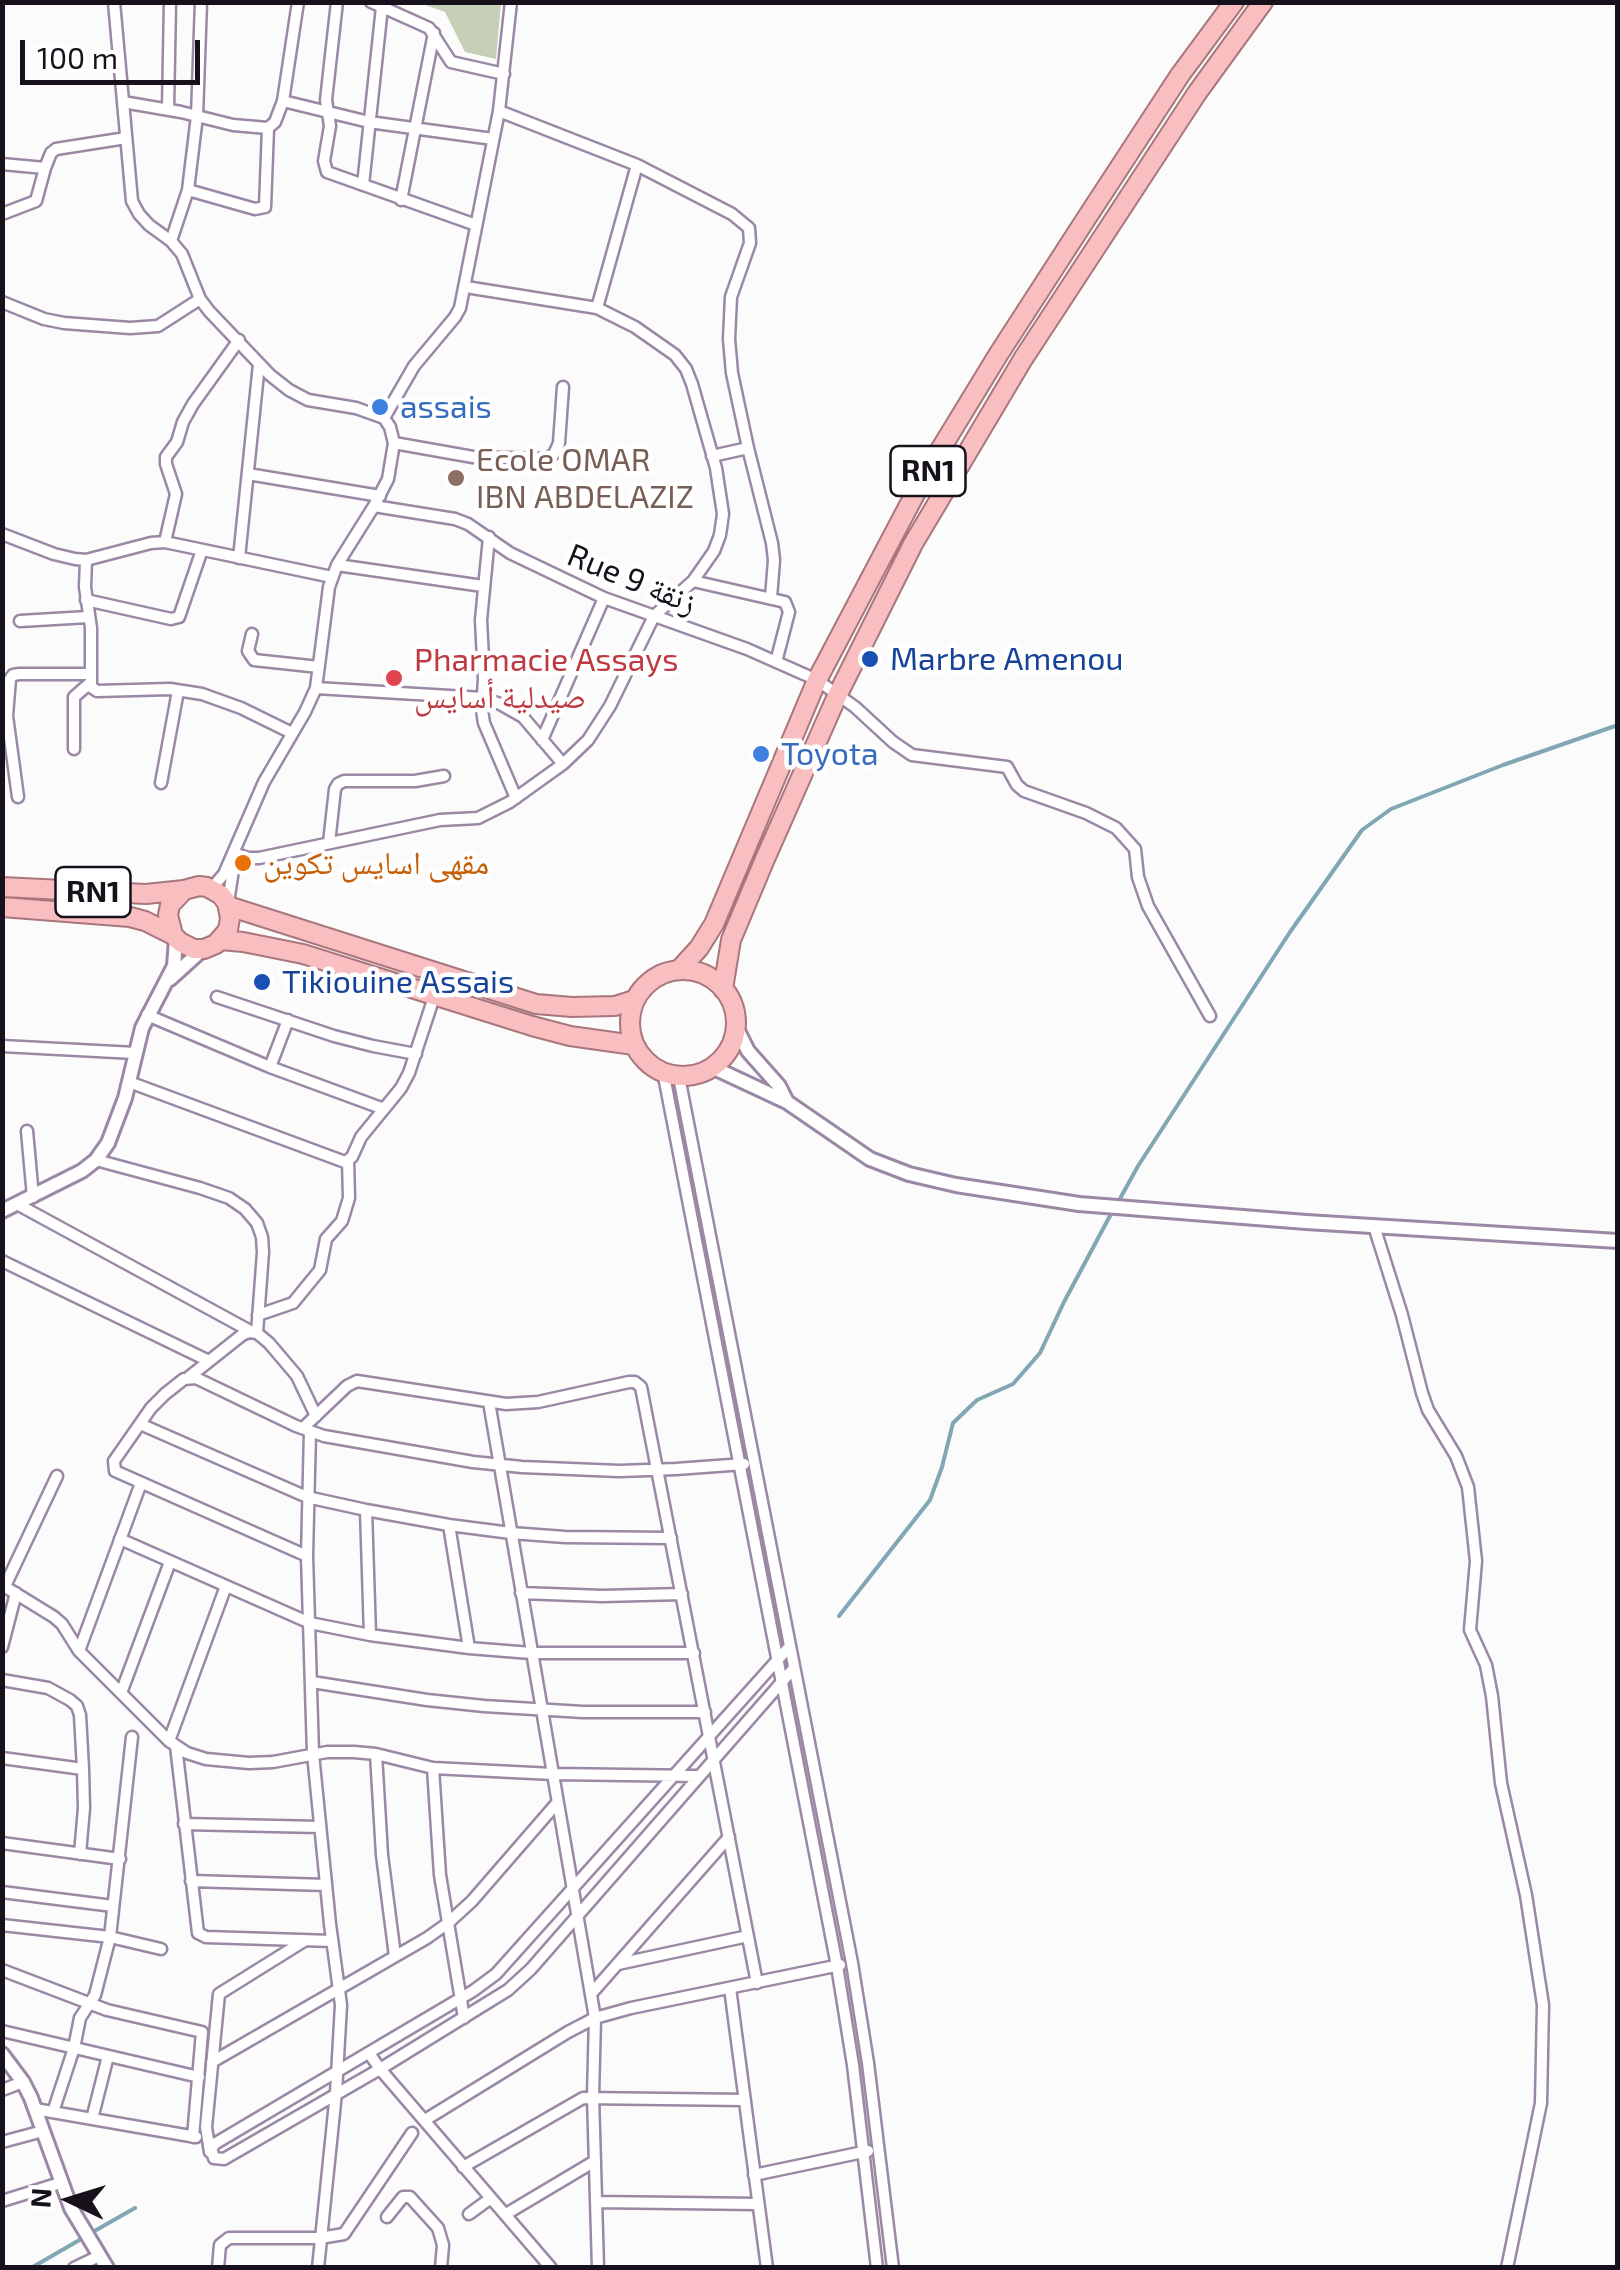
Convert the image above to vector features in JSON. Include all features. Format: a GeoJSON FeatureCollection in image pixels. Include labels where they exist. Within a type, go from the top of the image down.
{"type":"FeatureCollection","features":[{"type":"Feature","properties":{"kind":"highway","name":"RN1"},"geometry":{"type":"LineString","coordinates":[[2,887],[146,894],[199,886],[221,895],[228,905],[536,1004],[615,1006],[634,1000],[645,985],[661,974],[679,970],[714,924],[818,680],[902,517],[998,355],[1173,86],[1234,2]]}},
{"type":"Feature","properties":{"kind":"highway","name":"RN1"},"geometry":{"type":"LineString","coordinates":[[735,1025],[724,989],[731,940],[838,694],[914,544],[982,426],[1197,93],[1264,2]]}},
{"type":"Feature","properties":{"kind":"highway","name":"RN1"},"geometry":{"type":"LineString","coordinates":[[175,937],[168,915],[176,896],[184,890]]}},
{"type":"Feature","properties":{"kind":"highway"},"geometry":{"type":"LineString","coordinates":[[212,944],[228,930],[228,905]]}},
{"type":"Feature","properties":{"kind":"highway","name":"RN1"},"geometry":{"type":"LineString","coordinates":[[2,907],[130,917],[145,921],[189,947],[242,942],[303,954],[490,1014],[570,1036],[634,1046]]}},
{"type":"Feature","properties":{"kind":"highway"},"geometry":{"type":"LineString","coordinates":[[679,970],[703,974],[724,989]]}},
{"type":"Feature","properties":{"kind":"highway"},"geometry":{"type":"LineString","coordinates":[[634,1000],[630,1015],[634,1046],[645,1060],[671,1074],[696,1074],[712,1067],[728,1048],[735,1025]]}},
{"type":"Feature","properties":{"kind":"street"},"geometry":{"type":"LineString","coordinates":[[114,2],[132,200],[139,214],[182,254],[200,299],[259,364],[308,400],[356,408],[384,418],[394,443],[388,479],[335,571],[324,614],[316,688],[264,782],[224,874],[211,889]]}},
{"type":"Feature","properties":{"kind":"street"},"geometry":{"type":"LineString","coordinates":[[168,109],[170,2]]}},
{"type":"Feature","properties":{"kind":"street"},"geometry":{"type":"LineString","coordinates":[[171,241],[188,190],[197,116],[201,2]]}},
{"type":"Feature","properties":{"kind":"street"},"geometry":{"type":"LineString","coordinates":[[124,102],[233,125],[268,128],[275,122],[283,101],[298,2]]}},
{"type":"Feature","properties":{"kind":"street"},"geometry":{"type":"LineString","coordinates":[[337,2],[327,90],[330,126],[324,168],[363,186],[476,225]]}},
{"type":"Feature","properties":{"kind":"street"},"geometry":{"type":"LineString","coordinates":[[384,418],[414,366],[455,318],[466,287],[499,111],[511,2]]}},
{"type":"Feature","properties":{"kind":"street"},"geometry":{"type":"LineString","coordinates":[[363,186],[376,5],[421,23],[434,33],[450,62],[504,74]]}},
{"type":"Feature","properties":{"kind":"street"},"geometry":{"type":"LineString","coordinates":[[401,200],[434,33]]}},
{"type":"Feature","properties":{"kind":"street"},"geometry":{"type":"LineString","coordinates":[[283,101],[369,122],[493,139]]}},
{"type":"Feature","properties":{"kind":"street"},"geometry":{"type":"LineString","coordinates":[[499,111],[637,165],[732,214],[749,228],[750,243],[731,297],[729,339],[732,373],[772,544],[770,598]]}},
{"type":"Feature","properties":{"kind":"street"},"geometry":{"type":"LineString","coordinates":[[188,190],[255,209],[265,207],[268,128]]}},
{"type":"Feature","properties":{"kind":"street"},"geometry":{"type":"LineString","coordinates":[[2,214],[36,201],[51,153],[63,146],[126,138]]}},
{"type":"Feature","properties":{"kind":"street"},"geometry":{"type":"LineString","coordinates":[[2,164],[44,168]]}},
{"type":"Feature","properties":{"kind":"street"},"geometry":{"type":"LineString","coordinates":[[597,308],[637,165]]}},
{"type":"Feature","properties":{"kind":"street"},"geometry":{"type":"LineString","coordinates":[[234,853],[258,858],[440,820],[478,818],[516,798],[588,740],[610,706],[654,616],[693,581],[714,551],[723,514],[716,468],[686,369],[659,342],[597,308],[466,287]]}},
{"type":"Feature","properties":{"kind":"street"},"geometry":{"type":"LineString","coordinates":[[2,302],[64,323],[130,328],[158,326],[200,299]]}},
{"type":"Feature","properties":{"kind":"street"},"geometry":{"type":"LineString","coordinates":[[165,542],[176,494],[166,457],[193,404],[239,340]]}},
{"type":"Feature","properties":{"kind":"street"},"geometry":{"type":"LineString","coordinates":[[239,558],[259,364]]}},
{"type":"Feature","properties":{"kind":"street"},"geometry":{"type":"LineString","coordinates":[[394,443],[472,457],[546,459],[559,444],[563,387]]}},
{"type":"Feature","properties":{"kind":"street"},"geometry":{"type":"LineString","coordinates":[[712,456],[748,448]]}},
{"type":"Feature","properties":{"kind":"street","name":"Rue 9 زنقة"},"geometry":{"type":"LineString","coordinates":[[248,474],[468,524],[510,553],[604,598],[747,649],[818,680],[912,754],[1007,768],[1024,791],[1116,828],[1135,849],[1142,892],[1210,1016]]}},
{"type":"Feature","properties":{"kind":"street"},"geometry":{"type":"LineString","coordinates":[[489,537],[480,620],[484,723],[516,798]]}},
{"type":"Feature","properties":{"kind":"street"},"geometry":{"type":"LineString","coordinates":[[4,538],[86,560],[165,542],[239,558],[482,586]]}},
{"type":"Feature","properties":{"kind":"street"},"geometry":{"type":"LineString","coordinates":[[86,600],[178,618],[202,550]]}},
{"type":"Feature","properties":{"kind":"street"},"geometry":{"type":"LineString","coordinates":[[86,560],[92,687],[202,694],[292,733]]}},
{"type":"Feature","properties":{"kind":"street"},"geometry":{"type":"LineString","coordinates":[[693,581],[784,602],[789,608],[776,662]]}},
{"type":"Feature","properties":{"kind":"street"},"geometry":{"type":"LineString","coordinates":[[542,740],[604,598]]}},
{"type":"Feature","properties":{"kind":"street"},"geometry":{"type":"LineString","coordinates":[[20,621],[88,617]]}},
{"type":"Feature","properties":{"kind":"street"},"geometry":{"type":"LineString","coordinates":[[252,634],[248,651],[254,660],[319,667]]}},
{"type":"Feature","properties":{"kind":"street"},"geometry":{"type":"LineString","coordinates":[[18,796],[5,716],[13,675],[90,679]]}},
{"type":"Feature","properties":{"kind":"street"},"geometry":{"type":"LineString","coordinates":[[74,749],[74,697],[90,679]]}},
{"type":"Feature","properties":{"kind":"street"},"geometry":{"type":"LineString","coordinates":[[316,688],[483,698],[523,718],[562,764]]}},
{"type":"Feature","properties":{"kind":"street"},"geometry":{"type":"LineString","coordinates":[[162,783],[178,691]]}},
{"type":"Feature","properties":{"kind":"street"},"geometry":{"type":"LineString","coordinates":[[329,843],[335,788],[344,780],[415,781],[444,776]]}},
{"type":"Feature","properties":{"kind":"street"},"geometry":{"type":"LineString","coordinates":[[228,905],[234,853]]}},
{"type":"Feature","properties":{"kind":"street"},"geometry":{"type":"LineString","coordinates":[[2,1211],[75,1176],[96,1160],[115,1128],[147,1016],[174,966],[175,937]]}},
{"type":"Feature","properties":{"kind":"street"},"geometry":{"type":"LineString","coordinates":[[168,981],[212,944]]}},
{"type":"Feature","properties":{"kind":"street"},"geometry":{"type":"LineString","coordinates":[[258,1315],[293,1303],[320,1270],[326,1238],[342,1221],[349,1198],[348,1160],[361,1137],[401,1088],[436,994]]}},
{"type":"Feature","properties":{"kind":"street"},"geometry":{"type":"LineString","coordinates":[[217,997],[360,1043],[416,1054]]}},
{"type":"Feature","properties":{"kind":"street"},"geometry":{"type":"LineString","coordinates":[[147,1016],[384,1109]]}},
{"type":"Feature","properties":{"kind":"street"},"geometry":{"type":"LineString","coordinates":[[270,1067],[288,1020]]}},
{"type":"Feature","properties":{"kind":"street"},"geometry":{"type":"LineString","coordinates":[[735,1025],[748,1051],[779,1086],[787,1102]]}},
{"type":"Feature","properties":{"kind":"street"},"geometry":{"type":"LineString","coordinates":[[2,1046],[135,1053]]}},
{"type":"Feature","properties":{"kind":"street"},"geometry":{"type":"LineString","coordinates":[[712,1067],[787,1102],[870,1159],[956,1185],[1079,1204],[1618,1241]]}},
{"type":"Feature","properties":{"kind":"street"},"geometry":{"type":"LineString","coordinates":[[671,1074],[755,1463],[852,1963],[893,2268]]}},
{"type":"Feature","properties":{"kind":"street"},"geometry":{"type":"LineString","coordinates":[[671,1074],[740,1464],[837,1966],[877,2268]]}},
{"type":"Feature","properties":{"kind":"street"},"geometry":{"type":"LineString","coordinates":[[129,1082],[341,1162],[348,1160]]}},
{"type":"Feature","properties":{"kind":"street"},"geometry":{"type":"LineString","coordinates":[[27,1131],[33,1197]]}},
{"type":"Feature","properties":{"kind":"street"},"geometry":{"type":"LineString","coordinates":[[96,1160],[200,1188],[245,1208],[258,1223],[262,1237],[255,1332]]}},
{"type":"Feature","properties":{"kind":"street"},"geometry":{"type":"LineString","coordinates":[[17,1204],[255,1332],[297,1376],[316,1416]]}},
{"type":"Feature","properties":{"kind":"street"},"geometry":{"type":"LineString","coordinates":[[1374,1226],[1428,1410],[1456,1456],[1468,1487],[1476,1560],[1470,1630],[1486,1665],[1501,1783],[1526,1895],[1543,2005],[1541,2103],[1507,2268]]}},
{"type":"Feature","properties":{"kind":"street"},"geometry":{"type":"LineString","coordinates":[[2,1261],[209,1361]]}},
{"type":"Feature","properties":{"kind":"street"},"geometry":{"type":"LineString","coordinates":[[255,1332],[242,1335],[164,1394],[113,1467],[118,1474],[307,1556]]}},
{"type":"Feature","properties":{"kind":"street"},"geometry":{"type":"LineString","coordinates":[[188,1377],[306,1430],[388,1448],[499,1465],[658,1470],[755,1463]]}},
{"type":"Feature","properties":{"kind":"street"},"geometry":{"type":"LineString","coordinates":[[318,2268],[342,2004],[313,1754],[306,1430],[347,1386],[363,1381],[488,1402],[538,1402],[629,1382],[635,1382],[643,1391],[757,1982]]}},
{"type":"Feature","properties":{"kind":"street"},"geometry":{"type":"LineString","coordinates":[[488,1402],[595,2018],[598,2268]]}},
{"type":"Feature","properties":{"kind":"street"},"geometry":{"type":"LineString","coordinates":[[140,1424],[307,1497],[366,1510],[511,1533],[671,1538]]}},
{"type":"Feature","properties":{"kind":"street"},"geometry":{"type":"LineString","coordinates":[[57,1476],[4,1586],[62,1624],[79,1650],[173,1744],[187,1753],[229,1762],[273,1762],[313,1754],[354,1752],[432,1768],[700,1776]]}},
{"type":"Feature","properties":{"kind":"street"},"geometry":{"type":"LineString","coordinates":[[79,1650],[140,1484]]}},
{"type":"Feature","properties":{"kind":"street"},"geometry":{"type":"LineString","coordinates":[[366,1510],[370,1635]]}},
{"type":"Feature","properties":{"kind":"street"},"geometry":{"type":"LineString","coordinates":[[449,1525],[469,1648]]}},
{"type":"Feature","properties":{"kind":"street"},"geometry":{"type":"LineString","coordinates":[[120,1540],[310,1623],[370,1635],[532,1653],[694,1653]]}},
{"type":"Feature","properties":{"kind":"street"},"geometry":{"type":"LineString","coordinates":[[121,1693],[170,1562]]}},
{"type":"Feature","properties":{"kind":"street"},"geometry":{"type":"LineString","coordinates":[[226,1586],[173,1744],[197,1930],[202,1936],[332,1941]]}},
{"type":"Feature","properties":{"kind":"street"},"geometry":{"type":"LineString","coordinates":[[2,1647],[16,1593]]}},
{"type":"Feature","properties":{"kind":"street"},"geometry":{"type":"LineString","coordinates":[[521,1593],[682,1594]]}},
{"type":"Feature","properties":{"kind":"street"},"geometry":{"type":"LineString","coordinates":[[210,2152],[216,2143],[485,1983],[790,1646]]}},
{"type":"Feature","properties":{"kind":"street"},"geometry":{"type":"LineString","coordinates":[[305,1940],[221,1990],[206,2139],[217,2160],[380,2069],[496,1999],[520,1980],[794,1668]]}},
{"type":"Feature","properties":{"kind":"street"},"geometry":{"type":"LineString","coordinates":[[2,1680],[48,1688],[77,1706],[84,1769],[80,1854]]}},
{"type":"Feature","properties":{"kind":"street"},"geometry":{"type":"LineString","coordinates":[[312,1682],[426,1700],[542,1710],[705,1712]]}},
{"type":"Feature","properties":{"kind":"street"},"geometry":{"type":"LineString","coordinates":[[53,2112],[80,2018],[94,1995],[110,1936],[132,1736]]}},
{"type":"Feature","properties":{"kind":"street"},"geometry":{"type":"LineString","coordinates":[[376,1754],[382,1856],[395,1956]]}},
{"type":"Feature","properties":{"kind":"street"},"geometry":{"type":"LineString","coordinates":[[2,1758],[84,1769]]}},
{"type":"Feature","properties":{"kind":"street"},"geometry":{"type":"LineString","coordinates":[[432,1768],[436,1843],[464,2018]]}},
{"type":"Feature","properties":{"kind":"street"},"geometry":{"type":"LineString","coordinates":[[212,2062],[448,1924],[558,1803]]}},
{"type":"Feature","properties":{"kind":"street"},"geometry":{"type":"LineString","coordinates":[[184,1824],[320,1827]]}},
{"type":"Feature","properties":{"kind":"street"},"geometry":{"type":"LineString","coordinates":[[591,1994],[729,1837]]}},
{"type":"Feature","properties":{"kind":"street"},"geometry":{"type":"LineString","coordinates":[[2,1843],[120,1859]]}},
{"type":"Feature","properties":{"kind":"street"},"geometry":{"type":"LineString","coordinates":[[191,1881],[326,1886]]}},
{"type":"Feature","properties":{"kind":"street"},"geometry":{"type":"LineString","coordinates":[[2,1892],[113,1906]]}},
{"type":"Feature","properties":{"kind":"street"},"geometry":{"type":"LineString","coordinates":[[2,1925],[110,1936],[161,1948]]}},
{"type":"Feature","properties":{"kind":"street"},"geometry":{"type":"LineString","coordinates":[[618,1964],[748,1936]]}},
{"type":"Feature","properties":{"kind":"street"},"geometry":{"type":"LineString","coordinates":[[425,2120],[595,2018],[852,1963]]}},
{"type":"Feature","properties":{"kind":"street"},"geometry":{"type":"LineString","coordinates":[[2,1970],[107,2010],[202,2032],[193,2137]]}},
{"type":"Feature","properties":{"kind":"street"},"geometry":{"type":"LineString","coordinates":[[730,1988],[766,2268]]}},
{"type":"Feature","properties":{"kind":"street"},"geometry":{"type":"LineString","coordinates":[[2,2032],[199,2077]]}},
{"type":"Feature","properties":{"kind":"street"},"geometry":{"type":"LineString","coordinates":[[369,2053],[551,2268]]}},
{"type":"Feature","properties":{"kind":"street"},"geometry":{"type":"LineString","coordinates":[[2,2054],[23,2082],[60,2183],[101,2260],[74,2268]]}},
{"type":"Feature","properties":{"kind":"street"},"geometry":{"type":"LineString","coordinates":[[92,2119],[108,2056]]}},
{"type":"Feature","properties":{"kind":"street"},"geometry":{"type":"LineString","coordinates":[[2,2090],[23,2082]]}},
{"type":"Feature","properties":{"kind":"street"},"geometry":{"type":"LineString","coordinates":[[464,2167],[573,2102],[593,2096],[745,2100]]}},
{"type":"Feature","properties":{"kind":"street"},"geometry":{"type":"LineString","coordinates":[[35,2109],[206,2139]]}},
{"type":"Feature","properties":{"kind":"street"},"geometry":{"type":"LineString","coordinates":[[2,2142],[42,2131]]}},
{"type":"Feature","properties":{"kind":"street"},"geometry":{"type":"LineString","coordinates":[[218,2268],[220,2245],[228,2238],[320,2238],[344,2234],[412,2133]]}},
{"type":"Feature","properties":{"kind":"street"},"geometry":{"type":"LineString","coordinates":[[754,2175],[879,2148]]}},
{"type":"Feature","properties":{"kind":"street"},"geometry":{"type":"LineString","coordinates":[[506,2214],[594,2161]]}},
{"type":"Feature","properties":{"kind":"street"},"geometry":{"type":"LineString","coordinates":[[2,2200],[60,2183]]}},
{"type":"Feature","properties":{"kind":"street"},"geometry":{"type":"LineString","coordinates":[[387,2217],[403,2197],[410,2197],[438,2228],[441,2268]]}},
{"type":"Feature","properties":{"kind":"street"},"geometry":{"type":"LineString","coordinates":[[469,2214],[491,2198]]}},
{"type":"Feature","properties":{"kind":"street"},"geometry":{"type":"LineString","coordinates":[[596,2202],[758,2204]]}},
{"type":"Feature","properties":{"kind":"green space"},"geometry":{"type":"Polygon","coordinates":[[[420,3],[501,3],[496,59],[465,52],[445,12],[420,3]]]}},
{"type":"Feature","properties":{"kind":"waterway"},"geometry":{"type":"LineString","coordinates":[[1117,1204],[1290,932],[1362,830],[1391,809],[1618,725]]}},
{"type":"Feature","properties":{"kind":"waterway"},"geometry":{"type":"LineString","coordinates":[[839,1616],[930,1500],[953,1423],[977,1400],[1013,1384],[1040,1353],[1112,1212]]}},
{"type":"Feature","properties":{"kind":"waterway"},"geometry":{"type":"LineString","coordinates":[[91,2233],[135,2208]]}},
{"type":"Feature","properties":{"kind":"waterway"},"geometry":{"type":"LineString","coordinates":[[31,2268],[83,2238]]}},
{"type":"Feature","properties":{"kind":"place","name":"assais"},"geometry":{"type":"Point","coordinates":[380,407]}},
{"type":"Feature","properties":{"kind":"place","name":"Ecole OMAR IBN ABDELAZIZ"},"geometry":{"type":"Point","coordinates":[456,478]}},
{"type":"Feature","properties":{"kind":"place","name":"Marbre Amenou"},"geometry":{"type":"Point","coordinates":[870,659]}},
{"type":"Feature","properties":{"kind":"place","name":"Pharmacie Assays صيدلية أسايس"},"geometry":{"type":"Point","coordinates":[394,678]}},
{"type":"Feature","properties":{"kind":"place","name":"Toyota"},"geometry":{"type":"Point","coordinates":[761,754]}},
{"type":"Feature","properties":{"kind":"place","name":"مقهى اسايس تكوين"},"geometry":{"type":"Point","coordinates":[243,863]}},
{"type":"Feature","properties":{"kind":"place","name":"Tikiouine Assais"},"geometry":{"type":"Point","coordinates":[262,982]}}]}
